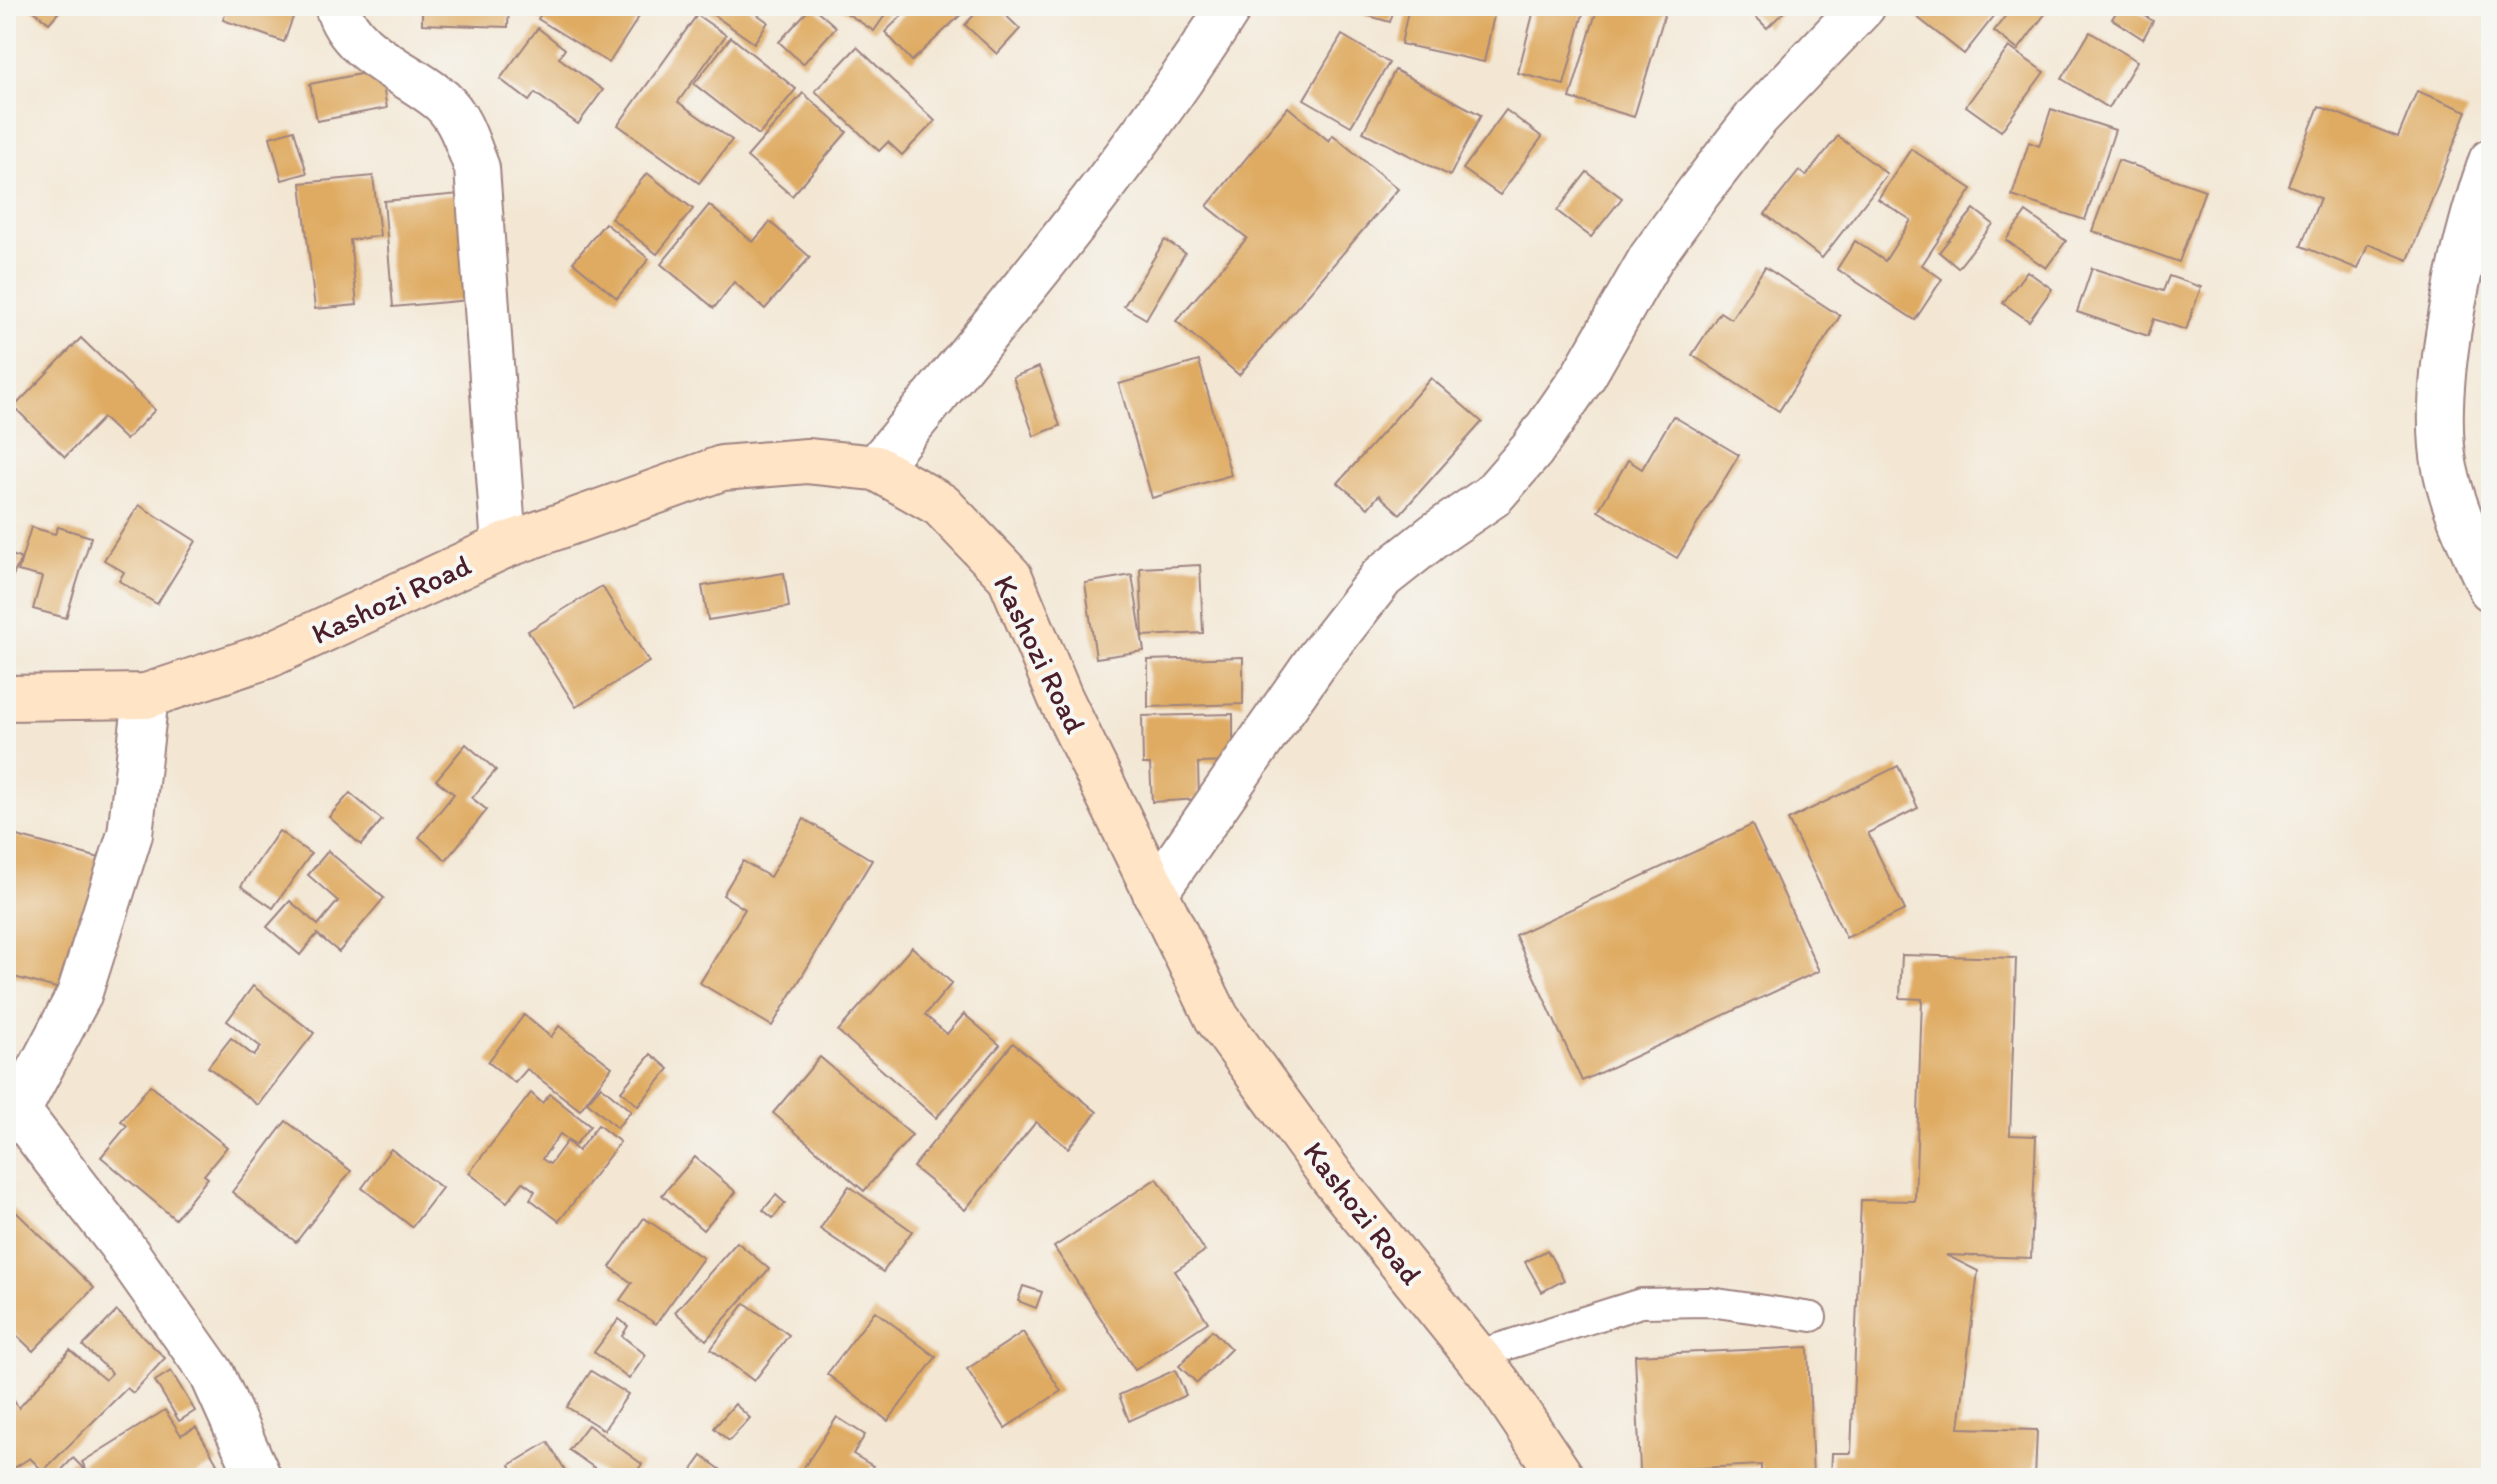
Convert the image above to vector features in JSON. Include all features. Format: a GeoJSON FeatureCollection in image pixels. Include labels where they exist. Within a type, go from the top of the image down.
{"type":"FeatureCollection","features":[{"type":"Feature","properties":{"kind":"main road","name":"Kashozi Road"},"geometry":{"type":"LineString","coordinates":[[6,698],[146,696],[267,656],[504,546],[722,468],[807,461],[876,468],[941,505],[1010,577],[1060,697],[1217,1018],[1333,1178],[1476,1355],[1562,1478]]}},
{"type":"Feature","properties":{"kind":"street"},"geometry":{"type":"LineString","coordinates":[[337,6],[350,36],[444,103],[461,126],[477,168],[504,546]]}},
{"type":"Feature","properties":{"kind":"street"},"geometry":{"type":"LineString","coordinates":[[876,468],[1059,244],[1195,61],[1230,6]]}},
{"type":"Feature","properties":{"kind":"street"},"geometry":{"type":"LineString","coordinates":[[1155,893],[1318,659],[1382,577],[1492,496],[1532,450],[1584,375],[1651,258],[1698,193],[1757,117],[1863,6]]}},
{"type":"Feature","properties":{"kind":"street"},"geometry":{"type":"LineString","coordinates":[[2491,161],[2440,408],[2445,467],[2462,527],[2491,589]]}},
{"type":"Feature","properties":{"kind":"street"},"geometry":{"type":"LineString","coordinates":[[146,696],[130,834],[79,995],[12,1116],[119,1242],[212,1374],[259,1478]]}},
{"type":"Feature","properties":{"kind":"lane"},"geometry":{"type":"LineString","coordinates":[[1476,1355],[1641,1303],[1710,1302],[1812,1317]]}},
{"type":"Feature","properties":{"kind":"building"},"geometry":{"type":"Polygon","coordinates":[[[28,6],[64,6],[49,23],[28,6]]]}},
{"type":"Feature","properties":{"kind":"building"},"geometry":{"type":"Polygon","coordinates":[[[228,6],[297,6],[284,42],[223,20],[228,6]]]}},
{"type":"Feature","properties":{"kind":"building"},"geometry":{"type":"Polygon","coordinates":[[[422,6],[509,6],[508,27],[422,24],[422,6]]]}},
{"type":"Feature","properties":{"kind":"building"},"geometry":{"type":"Polygon","coordinates":[[[546,6],[639,6],[644,9],[609,63],[538,19],[546,6]]]}},
{"type":"Feature","properties":{"kind":"building"},"geometry":{"type":"Polygon","coordinates":[[[711,6],[745,6],[768,22],[754,43],[708,11],[711,6]]]}},
{"type":"Feature","properties":{"kind":"building"},"geometry":{"type":"Polygon","coordinates":[[[812,6],[836,27],[803,64],[779,42],[812,6]]]}},
{"type":"Feature","properties":{"kind":"building"},"geometry":{"type":"Polygon","coordinates":[[[836,6],[877,6],[887,12],[874,31],[836,6]]]}},
{"type":"Feature","properties":{"kind":"building"},"geometry":{"type":"Polygon","coordinates":[[[912,6],[970,6],[912,61],[885,32],[912,6]]]}},
{"type":"Feature","properties":{"kind":"building"},"geometry":{"type":"Polygon","coordinates":[[[982,6],[996,6],[1020,29],[997,54],[965,25],[982,6]]]}},
{"type":"Feature","properties":{"kind":"building"},"geometry":{"type":"Polygon","coordinates":[[[1335,6],[1395,6],[1390,22],[1335,6]]]}},
{"type":"Feature","properties":{"kind":"building"},"geometry":{"type":"Polygon","coordinates":[[[1409,6],[1496,6],[1484,62],[1401,44],[1409,6]]]}},
{"type":"Feature","properties":{"kind":"building"},"geometry":{"type":"Polygon","coordinates":[[[1535,6],[1585,6],[1564,85],[1518,73],[1535,6]]]}},
{"type":"Feature","properties":{"kind":"building"},"geometry":{"type":"Polygon","coordinates":[[[1598,6],[1642,6],[1665,13],[1634,117],[1570,98],[1598,6]]]}},
{"type":"Feature","properties":{"kind":"building"},"geometry":{"type":"Polygon","coordinates":[[[1745,6],[1790,6],[1767,28],[1745,6]]]}},
{"type":"Feature","properties":{"kind":"building"},"geometry":{"type":"Polygon","coordinates":[[[1903,6],[2002,6],[1964,54],[1903,6]]]}},
{"type":"Feature","properties":{"kind":"building"},"geometry":{"type":"Polygon","coordinates":[[[2013,6],[2051,6],[2018,50],[1994,31],[2013,6]]]}},
{"type":"Feature","properties":{"kind":"building"},"geometry":{"type":"Polygon","coordinates":[[[2120,6],[2129,6],[2153,21],[2143,39],[2112,19],[2120,6]]]}},
{"type":"Feature","properties":{"kind":"building"},"geometry":{"type":"Polygon","coordinates":[[[697,15],[726,35],[678,102],[732,140],[699,183],[618,125],[697,15]]]}},
{"type":"Feature","properties":{"kind":"building"},"geometry":{"type":"Polygon","coordinates":[[[538,28],[565,49],[559,58],[603,90],[578,124],[535,93],[529,101],[500,79],[538,28]]]}},
{"type":"Feature","properties":{"kind":"building"},"geometry":{"type":"Polygon","coordinates":[[[2090,32],[2137,61],[2109,108],[2062,79],[2090,32]]]}},
{"type":"Feature","properties":{"kind":"building"},"geometry":{"type":"Polygon","coordinates":[[[1342,35],[1389,63],[1351,126],[1304,99],[1342,35]]]}},
{"type":"Feature","properties":{"kind":"building"},"geometry":{"type":"Polygon","coordinates":[[[731,37],[796,89],[759,135],[694,84],[731,37]]]}},
{"type":"Feature","properties":{"kind":"building"},"geometry":{"type":"Polygon","coordinates":[[[857,47],[935,121],[902,155],[888,142],[879,151],[815,91],[857,47]]]}},
{"type":"Feature","properties":{"kind":"building"},"geometry":{"type":"Polygon","coordinates":[[[2009,47],[2044,72],[2001,131],[1966,106],[2009,47]]]}},
{"type":"Feature","properties":{"kind":"building"},"geometry":{"type":"Polygon","coordinates":[[[380,70],[387,108],[317,121],[310,84],[380,70]]]}},
{"type":"Feature","properties":{"kind":"building"},"geometry":{"type":"Polygon","coordinates":[[[1395,70],[1481,115],[1450,176],[1363,132],[1395,70]]]}},
{"type":"Feature","properties":{"kind":"building"},"geometry":{"type":"Polygon","coordinates":[[[2417,91],[2467,111],[2408,260],[2368,244],[2358,269],[2301,246],[2320,198],[2288,185],[2319,106],[2398,137],[2417,91]]]}},
{"type":"Feature","properties":{"kind":"building"},"geometry":{"type":"Polygon","coordinates":[[[803,93],[847,132],[792,196],[747,157],[803,93]]]}},
{"type":"Feature","properties":{"kind":"building"},"geometry":{"type":"Polygon","coordinates":[[[1288,107],[1329,141],[1333,135],[1398,189],[1239,375],[1176,321],[1247,238],[1207,206],[1288,107]]]}},
{"type":"Feature","properties":{"kind":"building"},"geometry":{"type":"Polygon","coordinates":[[[2051,109],[2115,130],[2085,220],[2012,196],[2029,142],[2039,146],[2051,109]]]}},
{"type":"Feature","properties":{"kind":"building"},"geometry":{"type":"Polygon","coordinates":[[[1506,110],[1542,137],[1500,195],[1463,169],[1506,110]]]}},
{"type":"Feature","properties":{"kind":"building"},"geometry":{"type":"Polygon","coordinates":[[[294,130],[307,173],[282,180],[270,137],[294,130]]]}},
{"type":"Feature","properties":{"kind":"building"},"geometry":{"type":"Polygon","coordinates":[[[1838,136],[1887,174],[1822,258],[1765,214],[1799,171],[1806,176],[1838,136]]]}},
{"type":"Feature","properties":{"kind":"building"},"geometry":{"type":"Polygon","coordinates":[[[1911,149],[1972,189],[1922,265],[1942,279],[1915,320],[1837,269],[1855,241],[1885,261],[1911,220],[1878,199],[1911,149]]]}},
{"type":"Feature","properties":{"kind":"building"},"geometry":{"type":"Polygon","coordinates":[[[2118,160],[2205,190],[2179,262],[2092,231],[2118,160]]]}},
{"type":"Feature","properties":{"kind":"building"},"geometry":{"type":"Polygon","coordinates":[[[1587,172],[1622,198],[1591,237],[1557,211],[1587,172]]]}},
{"type":"Feature","properties":{"kind":"building"},"geometry":{"type":"Polygon","coordinates":[[[647,173],[693,209],[657,254],[611,218],[647,173]]]}},
{"type":"Feature","properties":{"kind":"building"},"geometry":{"type":"Polygon","coordinates":[[[373,176],[380,236],[350,240],[357,305],[315,309],[301,183],[373,176]]]}},
{"type":"Feature","properties":{"kind":"building"},"geometry":{"type":"Polygon","coordinates":[[[460,194],[469,300],[393,307],[384,201],[460,194]]]}},
{"type":"Feature","properties":{"kind":"building"},"geometry":{"type":"Polygon","coordinates":[[[709,205],[753,242],[770,222],[810,257],[765,309],[734,282],[714,308],[661,264],[709,205]]]}},
{"type":"Feature","properties":{"kind":"building"},"geometry":{"type":"Polygon","coordinates":[[[1974,209],[1993,224],[1958,268],[1939,252],[1974,209]]]}},
{"type":"Feature","properties":{"kind":"building"},"geometry":{"type":"Polygon","coordinates":[[[2026,212],[2066,241],[2046,268],[2006,240],[2026,212]]]}},
{"type":"Feature","properties":{"kind":"building"},"geometry":{"type":"Polygon","coordinates":[[[605,223],[649,259],[617,298],[573,262],[605,223]]]}},
{"type":"Feature","properties":{"kind":"building"},"geometry":{"type":"Polygon","coordinates":[[[1165,240],[1185,253],[1146,319],[1124,306],[1165,240]]]}},
{"type":"Feature","properties":{"kind":"building"},"geometry":{"type":"Polygon","coordinates":[[[1765,267],[1840,316],[1779,411],[1692,355],[1720,312],[1731,319],[1765,267]]]}},
{"type":"Feature","properties":{"kind":"building"},"geometry":{"type":"Polygon","coordinates":[[[2092,268],[2163,291],[2169,276],[2201,287],[2186,330],[2154,319],[2148,336],[2077,312],[2092,268]]]}},
{"type":"Feature","properties":{"kind":"building"},"geometry":{"type":"Polygon","coordinates":[[[2027,271],[2052,289],[2029,321],[2003,303],[2027,271]]]}},
{"type":"Feature","properties":{"kind":"building"},"geometry":{"type":"Polygon","coordinates":[[[81,338],[155,410],[126,440],[103,418],[65,457],[14,407],[81,338]]]}},
{"type":"Feature","properties":{"kind":"building"},"geometry":{"type":"Polygon","coordinates":[[[1199,361],[1231,475],[1152,498],[1119,384],[1199,361]]]}},
{"type":"Feature","properties":{"kind":"building"},"geometry":{"type":"Polygon","coordinates":[[[1039,367],[1060,426],[1034,436],[1013,377],[1039,367]]]}},
{"type":"Feature","properties":{"kind":"building"},"geometry":{"type":"Polygon","coordinates":[[[1431,378],[1482,422],[1400,514],[1379,495],[1368,508],[1338,483],[1431,378]]]}},
{"type":"Feature","properties":{"kind":"building"},"geometry":{"type":"Polygon","coordinates":[[[1673,416],[1739,455],[1677,558],[1598,511],[1628,460],[1642,469],[1673,416]]]}},
{"type":"Feature","properties":{"kind":"building"},"geometry":{"type":"Polygon","coordinates":[[[139,505],[196,541],[157,604],[119,581],[124,572],[104,560],[139,505]]]}},
{"type":"Feature","properties":{"kind":"building"},"geometry":{"type":"Polygon","coordinates":[[[31,527],[55,534],[58,527],[91,537],[66,618],[33,609],[42,577],[18,571],[31,527]]]}},
{"type":"Feature","properties":{"kind":"building"},"geometry":{"type":"Polygon","coordinates":[[[6,552],[21,559],[6,590],[6,552]]]}},
{"type":"Feature","properties":{"kind":"building"},"geometry":{"type":"Polygon","coordinates":[[[1200,565],[1203,633],[1143,636],[1140,568],[1200,565]]]}},
{"type":"Feature","properties":{"kind":"building"},"geometry":{"type":"Polygon","coordinates":[[[784,573],[789,607],[708,620],[702,586],[784,573]]]}},
{"type":"Feature","properties":{"kind":"building"},"geometry":{"type":"Polygon","coordinates":[[[1132,575],[1144,651],[1096,658],[1085,583],[1132,575]]]}},
{"type":"Feature","properties":{"kind":"building"},"geometry":{"type":"Polygon","coordinates":[[[602,586],[649,662],[576,707],[528,631],[602,586]]]}},
{"type":"Feature","properties":{"kind":"building"},"geometry":{"type":"Polygon","coordinates":[[[1243,657],[1243,704],[1148,707],[1148,660],[1243,657]]]}},
{"type":"Feature","properties":{"kind":"building"},"geometry":{"type":"Polygon","coordinates":[[[1233,714],[1233,762],[1198,763],[1199,799],[1152,802],[1150,764],[1143,764],[1142,716],[1233,714]]]}},
{"type":"Feature","properties":{"kind":"building"},"geometry":{"type":"Polygon","coordinates":[[[466,744],[496,770],[472,798],[487,810],[446,860],[419,837],[454,794],[436,780],[466,744]]]}},
{"type":"Feature","properties":{"kind":"building"},"geometry":{"type":"Polygon","coordinates":[[[1898,766],[1918,808],[1868,833],[1905,910],[1846,938],[1788,820],[1898,766]]]}},
{"type":"Feature","properties":{"kind":"building"},"geometry":{"type":"Polygon","coordinates":[[[350,793],[382,820],[361,845],[329,817],[350,793]]]}},
{"type":"Feature","properties":{"kind":"building"},"geometry":{"type":"Polygon","coordinates":[[[804,819],[872,860],[772,1026],[700,983],[745,909],[723,895],[743,861],[770,877],[804,819]]]}},
{"type":"Feature","properties":{"kind":"building"},"geometry":{"type":"Polygon","coordinates":[[[1752,825],[1819,971],[1582,1081],[1515,935],[1752,825]]]}},
{"type":"Feature","properties":{"kind":"building"},"geometry":{"type":"Polygon","coordinates":[[[279,831],[311,854],[273,908],[241,886],[279,831]]]}},
{"type":"Feature","properties":{"kind":"building"},"geometry":{"type":"Polygon","coordinates":[[[6,833],[107,860],[72,992],[6,975],[6,833]]]}},
{"type":"Feature","properties":{"kind":"building"},"geometry":{"type":"Polygon","coordinates":[[[328,851],[384,898],[339,952],[317,934],[300,955],[267,927],[290,901],[318,925],[338,901],[308,875],[328,851]]]}},
{"type":"Feature","properties":{"kind":"building"},"geometry":{"type":"Polygon","coordinates":[[[912,947],[952,983],[925,1015],[947,1034],[964,1014],[1000,1045],[936,1118],[838,1031],[912,947]]]}},
{"type":"Feature","properties":{"kind":"building"},"geometry":{"type":"Polygon","coordinates":[[[1902,955],[2016,958],[2010,1135],[2036,1136],[2031,1258],[1946,1255],[1978,1271],[1959,1428],[2037,1430],[2035,1478],[1831,1478],[1832,1453],[1851,1453],[1861,1200],[1915,1201],[1922,999],[1900,998],[1902,955]]]}},
{"type":"Feature","properties":{"kind":"building"},"geometry":{"type":"Polygon","coordinates":[[[253,986],[314,1033],[258,1105],[208,1067],[231,1038],[254,1056],[261,1047],[227,1021],[253,986]]]}},
{"type":"Feature","properties":{"kind":"building"},"geometry":{"type":"Polygon","coordinates":[[[524,1015],[551,1037],[559,1026],[612,1067],[580,1110],[527,1069],[515,1083],[488,1062],[524,1015]]]}},
{"type":"Feature","properties":{"kind":"building"},"geometry":{"type":"Polygon","coordinates":[[[1013,1043],[1097,1112],[1068,1148],[1036,1122],[965,1210],[913,1167],[1013,1043]]]}},
{"type":"Feature","properties":{"kind":"building"},"geometry":{"type":"Polygon","coordinates":[[[651,1054],[669,1069],[638,1106],[621,1091],[651,1054]]]}},
{"type":"Feature","properties":{"kind":"building"},"geometry":{"type":"Polygon","coordinates":[[[820,1057],[912,1135],[864,1191],[773,1113],[820,1057]]]}},
{"type":"Feature","properties":{"kind":"building"},"geometry":{"type":"Polygon","coordinates":[[[150,1085],[227,1147],[204,1175],[208,1178],[175,1219],[101,1157],[127,1126],[121,1121],[150,1085]]]}},
{"type":"Feature","properties":{"kind":"building"},"geometry":{"type":"Polygon","coordinates":[[[601,1086],[631,1111],[617,1128],[587,1102],[601,1086]]]}},
{"type":"Feature","properties":{"kind":"building"},"geometry":{"type":"Polygon","coordinates":[[[531,1093],[542,1103],[550,1094],[590,1126],[575,1145],[560,1134],[542,1159],[550,1164],[567,1141],[578,1151],[598,1125],[620,1142],[559,1221],[530,1199],[535,1191],[523,1182],[507,1202],[469,1173],[531,1093]]]}},
{"type":"Feature","properties":{"kind":"building"},"geometry":{"type":"Polygon","coordinates":[[[286,1121],[351,1171],[296,1242],[232,1192],[286,1121]]]}},
{"type":"Feature","properties":{"kind":"building"},"geometry":{"type":"Polygon","coordinates":[[[391,1149],[442,1188],[412,1227],[362,1188],[391,1149]]]}},
{"type":"Feature","properties":{"kind":"building"},"geometry":{"type":"Polygon","coordinates":[[[695,1157],[736,1192],[703,1230],[662,1195],[695,1157]]]}},
{"type":"Feature","properties":{"kind":"building"},"geometry":{"type":"Polygon","coordinates":[[[1157,1178],[1205,1251],[1175,1271],[1208,1322],[1135,1370],[1054,1247],[1157,1178]]]}},
{"type":"Feature","properties":{"kind":"building"},"geometry":{"type":"Polygon","coordinates":[[[849,1186],[912,1231],[883,1272],[820,1229],[849,1186]]]}},
{"type":"Feature","properties":{"kind":"building"},"geometry":{"type":"Polygon","coordinates":[[[776,1195],[785,1203],[773,1218],[763,1210],[776,1195]]]}},
{"type":"Feature","properties":{"kind":"building"},"geometry":{"type":"Polygon","coordinates":[[[11,1207],[94,1288],[33,1351],[6,1325],[6,1212],[11,1207]]]}},
{"type":"Feature","properties":{"kind":"building"},"geometry":{"type":"Polygon","coordinates":[[[644,1218],[703,1258],[656,1324],[620,1300],[632,1283],[610,1267],[644,1218]]]}},
{"type":"Feature","properties":{"kind":"building"},"geometry":{"type":"Polygon","coordinates":[[[737,1242],[769,1269],[706,1340],[675,1312],[737,1242]]]}},
{"type":"Feature","properties":{"kind":"building"},"geometry":{"type":"Polygon","coordinates":[[[1547,1250],[1564,1280],[1542,1292],[1525,1262],[1547,1250]]]}},
{"type":"Feature","properties":{"kind":"building"},"geometry":{"type":"Polygon","coordinates":[[[1023,1286],[1042,1292],[1036,1308],[1018,1301],[1023,1286]]]}},
{"type":"Feature","properties":{"kind":"building"},"geometry":{"type":"Polygon","coordinates":[[[745,1303],[789,1335],[754,1381],[711,1349],[745,1303]]]}},
{"type":"Feature","properties":{"kind":"building"},"geometry":{"type":"Polygon","coordinates":[[[117,1311],[165,1358],[133,1393],[127,1388],[43,1471],[30,1458],[6,1473],[6,1396],[9,1394],[19,1408],[70,1350],[105,1380],[112,1373],[83,1346],[117,1311]]]}},
{"type":"Feature","properties":{"kind":"building"},"geometry":{"type":"Polygon","coordinates":[[[875,1311],[936,1357],[888,1421],[827,1374],[875,1311]]]}},
{"type":"Feature","properties":{"kind":"building"},"geometry":{"type":"Polygon","coordinates":[[[619,1319],[628,1326],[622,1336],[646,1355],[629,1379],[594,1352],[619,1319]]]}},
{"type":"Feature","properties":{"kind":"building"},"geometry":{"type":"Polygon","coordinates":[[[1212,1330],[1231,1349],[1197,1383],[1179,1366],[1212,1330]]]}},
{"type":"Feature","properties":{"kind":"building"},"geometry":{"type":"Polygon","coordinates":[[[1023,1332],[1061,1391],[1005,1428],[967,1369],[1023,1332]]]}},
{"type":"Feature","properties":{"kind":"building"},"geometry":{"type":"Polygon","coordinates":[[[1808,1347],[1813,1478],[1761,1478],[1761,1465],[1640,1471],[1635,1355],[1808,1347]]]}},
{"type":"Feature","properties":{"kind":"building"},"geometry":{"type":"Polygon","coordinates":[[[1175,1370],[1186,1395],[1129,1421],[1119,1395],[1175,1370]]]}},
{"type":"Feature","properties":{"kind":"building"},"geometry":{"type":"Polygon","coordinates":[[[171,1371],[195,1411],[179,1421],[155,1381],[171,1371]]]}},
{"type":"Feature","properties":{"kind":"building"},"geometry":{"type":"Polygon","coordinates":[[[591,1371],[628,1394],[604,1430],[567,1407],[591,1371]]]}},
{"type":"Feature","properties":{"kind":"building"},"geometry":{"type":"Polygon","coordinates":[[[735,1404],[750,1418],[729,1441],[714,1428],[735,1404]]]}},
{"type":"Feature","properties":{"kind":"building"},"geometry":{"type":"Polygon","coordinates":[[[165,1410],[181,1435],[196,1427],[217,1463],[190,1478],[54,1478],[73,1458],[88,1473],[82,1462],[165,1410]]]}},
{"type":"Feature","properties":{"kind":"building"},"geometry":{"type":"Polygon","coordinates":[[[837,1417],[865,1435],[853,1454],[873,1466],[864,1478],[797,1478],[837,1417]]]}},
{"type":"Feature","properties":{"kind":"building"},"geometry":{"type":"Polygon","coordinates":[[[588,1425],[642,1464],[632,1478],[609,1478],[569,1450],[588,1425]]]}},
{"type":"Feature","properties":{"kind":"building"},"geometry":{"type":"Polygon","coordinates":[[[548,1442],[570,1478],[517,1478],[510,1465],[548,1442]]]}},
{"type":"Feature","properties":{"kind":"building"},"geometry":{"type":"Polygon","coordinates":[[[702,1456],[732,1478],[686,1478],[702,1456]]]}},
{"type":"Feature","properties":{"kind":"building"},"geometry":{"type":"Polygon","coordinates":[[[971,1473],[995,1476],[995,1478],[971,1478],[971,1473]]]}}]}
